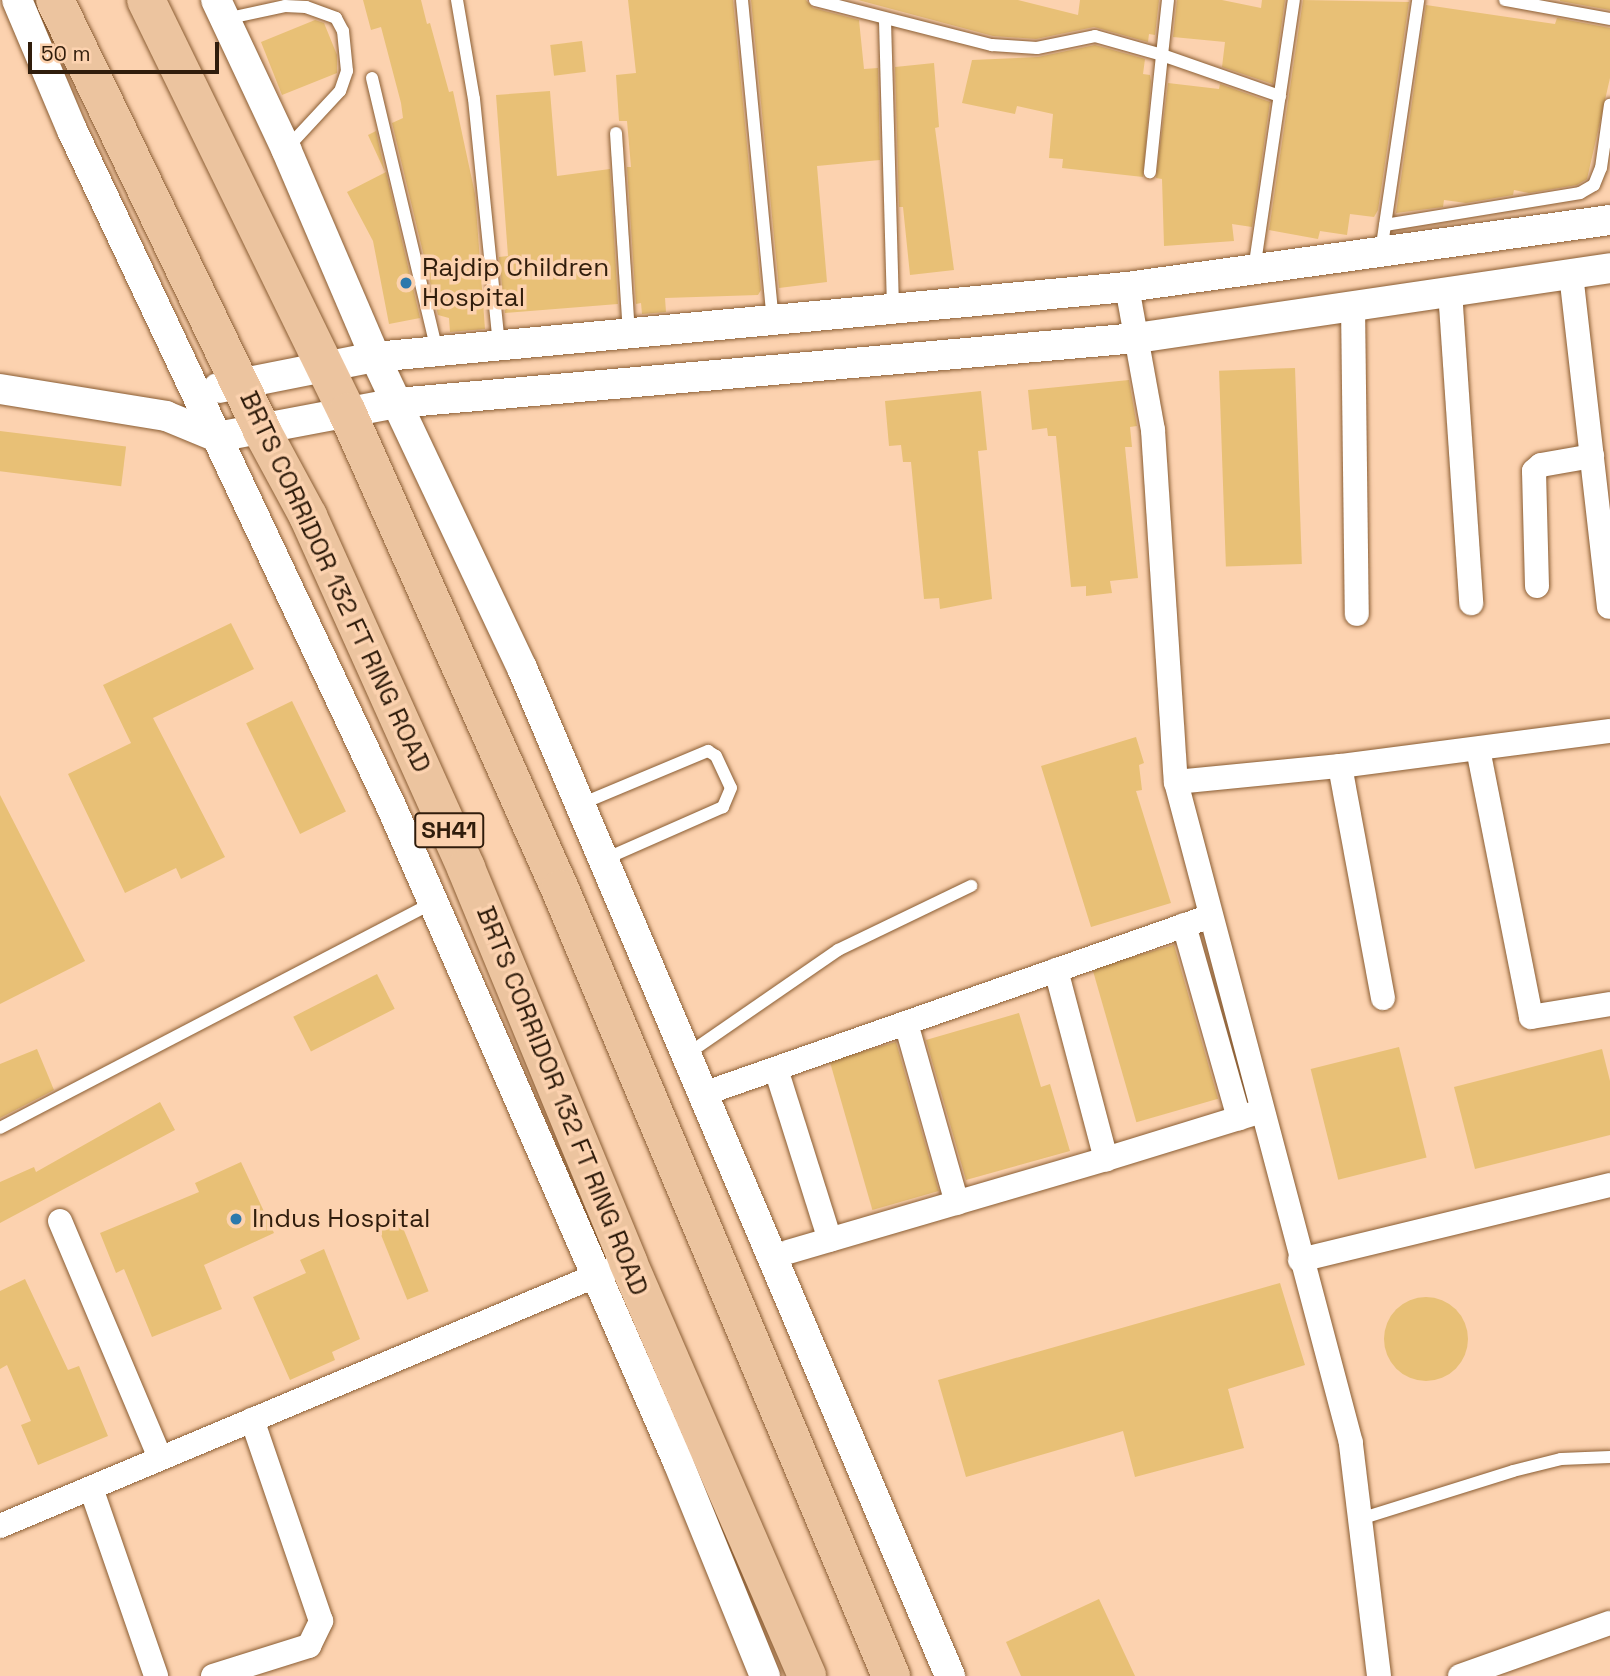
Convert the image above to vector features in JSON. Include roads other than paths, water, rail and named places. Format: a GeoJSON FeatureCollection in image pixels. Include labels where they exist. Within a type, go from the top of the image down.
{"type":"FeatureCollection","features":[{"type":"Feature","properties":{"kind":"main road","name":"BRTS CORRIDOR 132 FT RING ROAD"},"geometry":{"type":"LineString","coordinates":[[55,0],[242,382],[262,431],[308,516],[466,868],[611,1269],[807,1676]]}},
{"type":"Feature","properties":{"kind":"main road","name":"SH41"},"geometry":{"type":"LineString","coordinates":[[146,0],[347,412],[560,889],[891,1676]]}},
{"type":"Feature","properties":{"kind":"street"},"geometry":{"type":"LineString","coordinates":[[17,0],[72,130],[198,393],[433,903],[611,1269],[678,1462],[765,1676]]}},
{"type":"Feature","properties":{"kind":"street"},"geometry":{"type":"LineString","coordinates":[[220,10],[286,149],[375,357],[581,804],[950,1676]]}},
{"type":"Feature","properties":{"kind":"street"},"geometry":{"type":"LineString","coordinates":[[166,416],[198,393],[375,357],[1127,287],[1254,271],[1383,239],[1610,220]]}},
{"type":"Feature","properties":{"kind":"street"},"geometry":{"type":"LineString","coordinates":[[0,389],[166,416],[217,437],[262,431],[397,403],[1137,338],[1610,268]]}},
{"type":"Feature","properties":{"kind":"street"},"geometry":{"type":"LineString","coordinates":[[1571,274],[1609,607]]}},
{"type":"Feature","properties":{"kind":"street"},"geometry":{"type":"LineString","coordinates":[[1127,287],[1153,430],[1176,782],[1211,916],[1250,1114]]}},
{"type":"Feature","properties":{"kind":"street"},"geometry":{"type":"LineString","coordinates":[[1450,291],[1471,603]]}},
{"type":"Feature","properties":{"kind":"street"},"geometry":{"type":"LineString","coordinates":[[1353,305],[1357,614]]}},
{"type":"Feature","properties":{"kind":"street"},"geometry":{"type":"LineString","coordinates":[[1538,586],[1534,471],[1541,465],[1592,456]]}},
{"type":"Feature","properties":{"kind":"street"},"geometry":{"type":"LineString","coordinates":[[1176,782],[1340,766],[1610,731]]}},
{"type":"Feature","properties":{"kind":"street"},"geometry":{"type":"LineString","coordinates":[[1478,748],[1531,1017],[1610,1004]]}},
{"type":"Feature","properties":{"kind":"street"},"geometry":{"type":"LineString","coordinates":[[1340,766],[1382,998]]}},
{"type":"Feature","properties":{"kind":"street"},"geometry":{"type":"LineString","coordinates":[[703,1094],[1211,916]]}},
{"type":"Feature","properties":{"kind":"street"},"geometry":{"type":"LineString","coordinates":[[1184,925],[1300,1260],[1351,1443],[1379,1676]]}},
{"type":"Feature","properties":{"kind":"street"},"geometry":{"type":"LineString","coordinates":[[1056,970],[1106,1159]]}},
{"type":"Feature","properties":{"kind":"street"},"geometry":{"type":"LineString","coordinates":[[906,1023],[957,1203]]}},
{"type":"Feature","properties":{"kind":"street"},"geometry":{"type":"LineString","coordinates":[[776,1069],[830,1240]]}},
{"type":"Feature","properties":{"kind":"street"},"geometry":{"type":"LineString","coordinates":[[788,1252],[1250,1114]]}},
{"type":"Feature","properties":{"kind":"street"},"geometry":{"type":"LineString","coordinates":[[1300,1260],[1610,1185]]}},
{"type":"Feature","properties":{"kind":"street"},"geometry":{"type":"LineString","coordinates":[[60,1221],[160,1458]]}},
{"type":"Feature","properties":{"kind":"street"},"geometry":{"type":"LineString","coordinates":[[0,1526],[611,1269]]}},
{"type":"Feature","properties":{"kind":"street"},"geometry":{"type":"LineString","coordinates":[[213,1676],[309,1646],[321,1621],[252,1420]]}},
{"type":"Feature","properties":{"kind":"street"},"geometry":{"type":"LineString","coordinates":[[91,1488],[156,1676]]}},
{"type":"Feature","properties":{"kind":"street"},"geometry":{"type":"LineString","coordinates":[[1460,1676],[1610,1623]]}},
{"type":"Feature","properties":{"kind":"lane"},"geometry":{"type":"LineString","coordinates":[[457,0],[474,99],[499,344]]}},
{"type":"Feature","properties":{"kind":"lane"},"geometry":{"type":"LineString","coordinates":[[742,0],[773,321]]}},
{"type":"Feature","properties":{"kind":"lane"},"geometry":{"type":"LineString","coordinates":[[815,0],[885,20],[1018,48],[1095,36],[1162,55],[1280,96]]}},
{"type":"Feature","properties":{"kind":"lane"},"geometry":{"type":"LineString","coordinates":[[1150,172],[1168,0]]}},
{"type":"Feature","properties":{"kind":"lane"},"geometry":{"type":"LineString","coordinates":[[1254,271],[1294,0]]}},
{"type":"Feature","properties":{"kind":"lane"},"geometry":{"type":"LineString","coordinates":[[1418,0],[1383,239],[1580,193],[1594,185],[1601,168],[1610,105]]}},
{"type":"Feature","properties":{"kind":"lane"},"geometry":{"type":"LineString","coordinates":[[1505,0],[1610,19]]}},
{"type":"Feature","properties":{"kind":"lane"},"geometry":{"type":"LineString","coordinates":[[220,10],[306,7],[336,18],[342,31],[346,71],[340,91],[286,149]]}},
{"type":"Feature","properties":{"kind":"lane"},"geometry":{"type":"LineString","coordinates":[[885,20],[893,310]]}},
{"type":"Feature","properties":{"kind":"lane"},"geometry":{"type":"LineString","coordinates":[[372,78],[437,351]]}},
{"type":"Feature","properties":{"kind":"lane"},"geometry":{"type":"LineString","coordinates":[[616,133],[629,334]]}},
{"type":"Feature","properties":{"kind":"lane"},"geometry":{"type":"LineString","coordinates":[[581,804],[708,751],[716,756],[731,788],[723,807],[605,859]]}},
{"type":"Feature","properties":{"kind":"lane"},"geometry":{"type":"LineString","coordinates":[[686,1055],[838,950],[971,886]]}},
{"type":"Feature","properties":{"kind":"lane"},"geometry":{"type":"LineString","coordinates":[[0,1128],[433,903]]}},
{"type":"Feature","properties":{"kind":"lane"},"geometry":{"type":"LineString","coordinates":[[1360,1519],[1513,1471],[1561,1459],[1610,1457]]}},
{"type":"Feature","properties":{"kind":"place","name":"Rajdip Children Hospital"},"geometry":{"type":"Point","coordinates":[406,283]}},
{"type":"Feature","properties":{"kind":"place","name":"Indus Hospital"},"geometry":{"type":"Point","coordinates":[236,1219]}}]}
